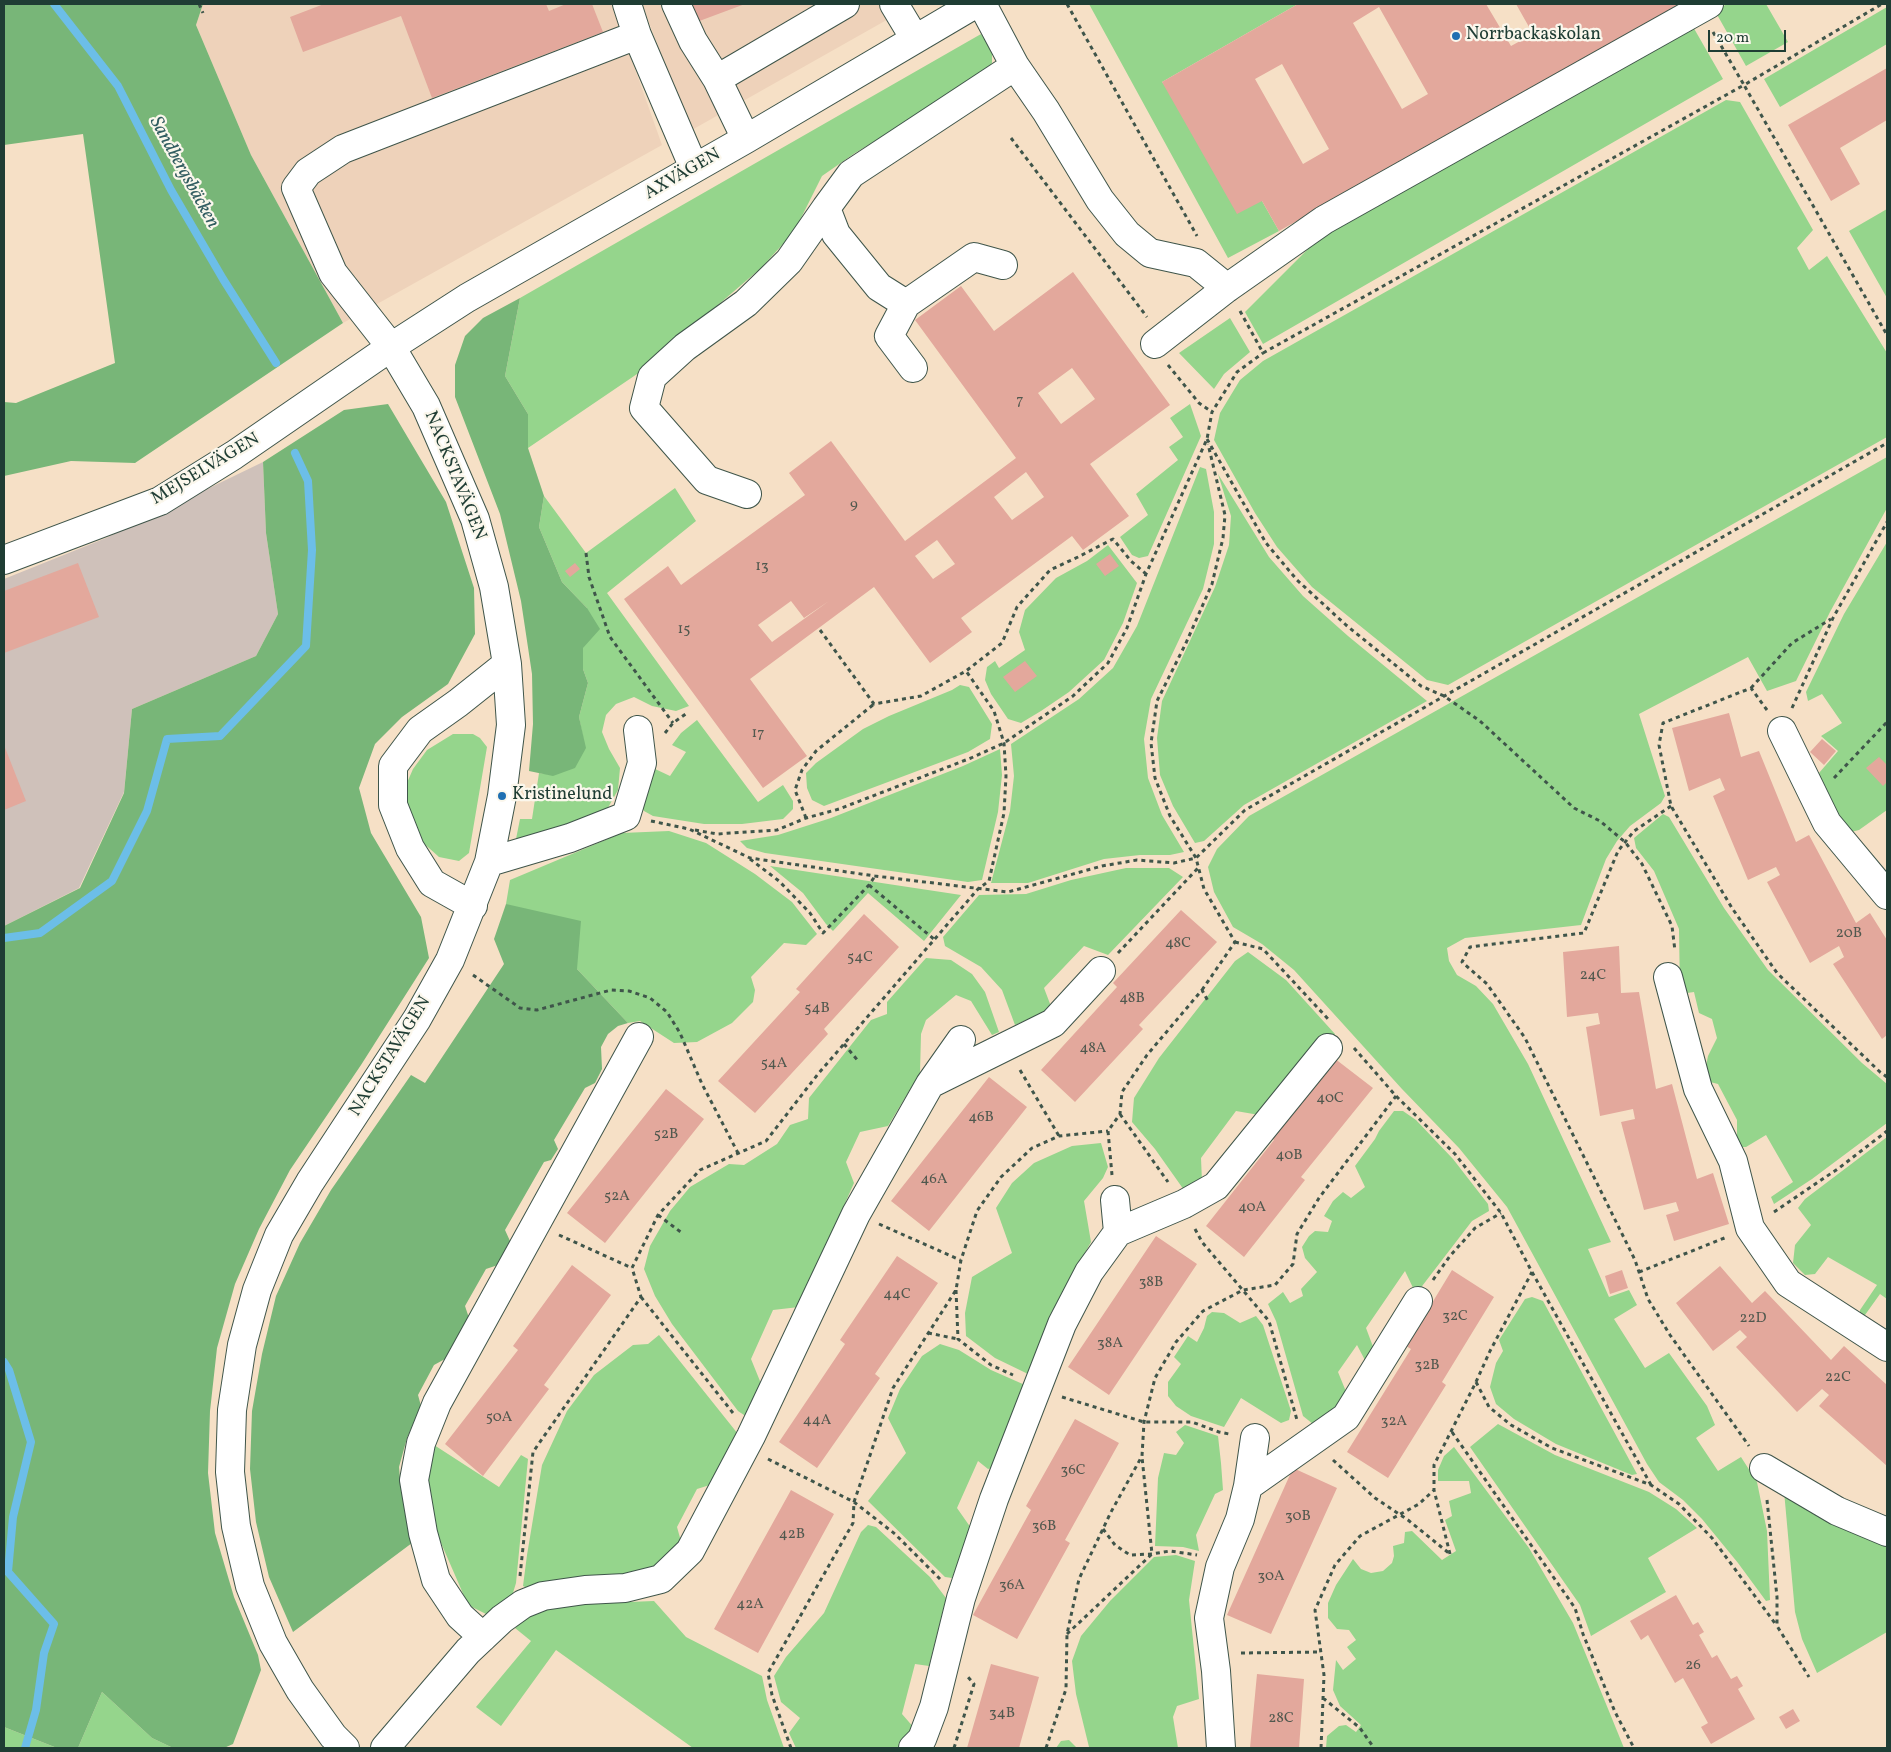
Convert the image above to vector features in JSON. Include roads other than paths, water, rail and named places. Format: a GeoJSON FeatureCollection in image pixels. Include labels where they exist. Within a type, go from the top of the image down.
{"type":"FeatureCollection","features":[{"type":"Feature","properties":{"kind":"street"},"geometry":{"type":"LineString","coordinates":[[626,4],[637,35],[694,168]]}},
{"type":"Feature","properties":{"kind":"street"},"geometry":{"type":"LineString","coordinates":[[676,4],[692,41],[717,79],[746,139]]}},
{"type":"Feature","properties":{"kind":"street"},"geometry":{"type":"LineString","coordinates":[[717,79],[845,4]]}},
{"type":"Feature","properties":{"kind":"street"},"geometry":{"type":"LineString","coordinates":[[894,4],[915,39]]}},
{"type":"Feature","properties":{"kind":"street"},"geometry":{"type":"LineString","coordinates":[[968,6],[1015,66],[1046,111],[1100,200],[1127,234],[1150,253],[1196,263],[1227,288]]}},
{"type":"Feature","properties":{"kind":"street","name":"AXVÄGEN"},"geometry":{"type":"LineString","coordinates":[[391,347],[467,298],[746,139],[968,6]]}},
{"type":"Feature","properties":{"kind":"street"},"geometry":{"type":"LineString","coordinates":[[1155,344],[1227,288],[1324,220],[1704,6]]}},
{"type":"Feature","properties":{"kind":"street","name":"NACKSTAVÄGEN"},"geometry":{"type":"LineString","coordinates":[[345,1748],[333,1736],[300,1690],[273,1643],[250,1586],[236,1526],[230,1472],[232,1410],[242,1345],[257,1290],[279,1235],[310,1182],[417,1019],[450,960],[489,862],[502,796],[511,725],[507,664],[494,587],[475,519],[426,406],[391,347],[333,273],[296,188],[308,172],[343,149],[637,35]]}},
{"type":"Feature","properties":{"kind":"street"},"geometry":{"type":"LineString","coordinates":[[747,494],[707,480],[644,408],[652,377],[685,347],[746,303],[789,261],[851,174],[1015,66]]}},
{"type":"Feature","properties":{"kind":"street"},"geometry":{"type":"LineString","coordinates":[[826,208],[836,234],[879,287],[906,304]]}},
{"type":"Feature","properties":{"kind":"street"},"geometry":{"type":"LineString","coordinates":[[913,368],[889,336],[906,304],[974,257],[1003,265]]}},
{"type":"Feature","properties":{"kind":"street","name":"MEJSELVÄGEN"},"geometry":{"type":"LineString","coordinates":[[4,560],[160,501],[234,455],[391,347]]}},
{"type":"Feature","properties":{"kind":"street"},"geometry":{"type":"LineString","coordinates":[[473,906],[432,883],[410,848],[393,806],[393,766],[420,730],[507,664]]}},
{"type":"Feature","properties":{"kind":"street"},"geometry":{"type":"LineString","coordinates":[[489,862],[570,838],[626,816],[642,763],[638,730]]}},
{"type":"Feature","properties":{"kind":"street"},"geometry":{"type":"LineString","coordinates":[[1782,731],[1827,823],[1887,895]]}},
{"type":"Feature","properties":{"kind":"street"},"geometry":{"type":"LineString","coordinates":[[930,1084],[1053,1023],[1101,971]]}},
{"type":"Feature","properties":{"kind":"street"},"geometry":{"type":"LineString","coordinates":[[1668,977],[1698,1090],[1733,1161],[1750,1228],[1788,1283],[1887,1347]]}},
{"type":"Feature","properties":{"kind":"street"},"geometry":{"type":"LineString","coordinates":[[483,1637],[460,1616],[436,1580],[423,1533],[414,1480],[421,1443],[437,1403],[639,1037]]}},
{"type":"Feature","properties":{"kind":"street"},"geometry":{"type":"LineString","coordinates":[[385,1748],[468,1651],[502,1619],[523,1604],[543,1596],[585,1590],[625,1588],[661,1579],[690,1551],[751,1436],[856,1214],[930,1084],[961,1040]]}},
{"type":"Feature","properties":{"kind":"street"},"geometry":{"type":"LineString","coordinates":[[913,1748],[922,1739],[934,1707],[961,1598],[994,1499],[1062,1324],[1089,1272],[1118,1232],[1184,1204],[1216,1186],[1338,1040]]}},
{"type":"Feature","properties":{"kind":"street"},"geometry":{"type":"LineString","coordinates":[[1115,1200],[1118,1232]]}},
{"type":"Feature","properties":{"kind":"street"},"geometry":{"type":"LineString","coordinates":[[1248,1486],[1346,1417],[1418,1301]]}},
{"type":"Feature","properties":{"kind":"street"},"geometry":{"type":"LineString","coordinates":[[1221,1748],[1216,1671],[1209,1618],[1220,1567],[1240,1519],[1248,1486],[1255,1438]]}},
{"type":"Feature","properties":{"kind":"street"},"geometry":{"type":"LineString","coordinates":[[1764,1468],[1837,1511],[1887,1532]]}},
{"type":"Feature","properties":{"kind":"waterway","name":"Sandbergsbäcken"},"geometry":{"type":"LineString","coordinates":[[54,4],[118,86],[171,190],[223,279],[276,363]]}},
{"type":"Feature","properties":{"kind":"waterway","name":"Sandbergsbäcken"},"geometry":{"type":"LineString","coordinates":[[4,938],[40,933],[112,881],[147,811],[167,739],[220,736],[306,646],[312,550],[308,481],[295,453]]}},
{"type":"Feature","properties":{"kind":"waterway","name":"Sandbergsbäcken"},"geometry":{"type":"LineString","coordinates":[[4,1362],[9,1370],[31,1442],[13,1517],[8,1572],[54,1624],[44,1653],[36,1710],[25,1748]]}},
{"type":"Feature","properties":{"kind":"place","name":"Norrbackaskolan"},"geometry":{"type":"Point","coordinates":[1456,36]}},
{"type":"Feature","properties":{"kind":"place","name":"Kristinelund"},"geometry":{"type":"Point","coordinates":[502,796]}}]}
